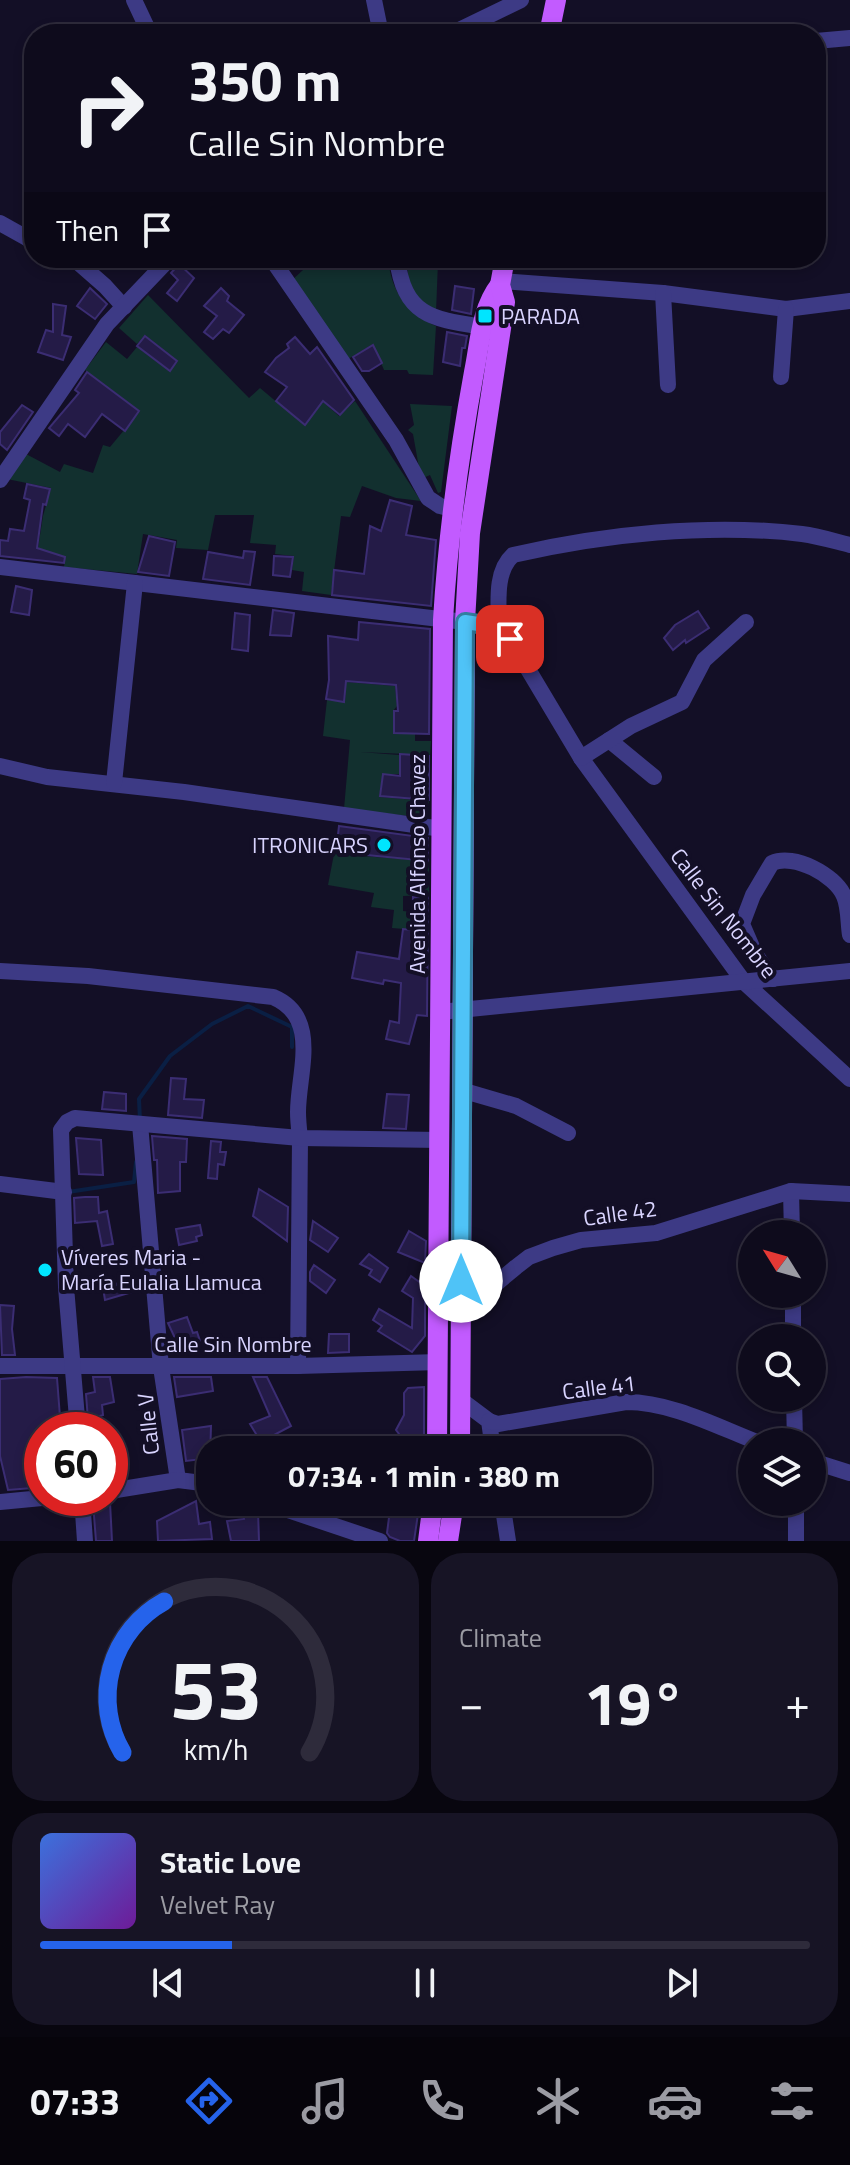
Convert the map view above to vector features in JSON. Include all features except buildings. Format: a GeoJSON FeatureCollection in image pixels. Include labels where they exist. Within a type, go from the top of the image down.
{"type":"FeatureCollection","features":[{"type":"Feature","properties":{"kind":"main road"},"geometry":{"type":"LineString","coordinates":[[551,24],[556,0]]}},
{"type":"Feature","properties":{"kind":"main road","name":"Avenida Alfonso Chavez"},"geometry":{"type":"LineString","coordinates":[[437,1436],[443,620],[452,509],[483,327],[490,298],[500,283],[503,268]]}},
{"type":"Feature","properties":{"kind":"main road","name":"Avenida Alfonso Chavez"},"geometry":{"type":"LineString","coordinates":[[460,1436],[465,622],[470,533],[505,302],[500,283]]}},
{"type":"Feature","properties":{"kind":"main road"},"geometry":{"type":"LineString","coordinates":[[428,1541],[431,1516]]}},
{"type":"Feature","properties":{"kind":"main road"},"geometry":{"type":"LineString","coordinates":[[448,1541],[452,1516]]}},
{"type":"Feature","properties":{"kind":"street"},"geometry":{"type":"LineString","coordinates":[[134,0],[145,24]]}},
{"type":"Feature","properties":{"kind":"street"},"geometry":{"type":"LineString","coordinates":[[374,0],[379,24]]}},
{"type":"Feature","properties":{"kind":"street"},"geometry":{"type":"LineString","coordinates":[[472,24],[521,0]]}},
{"type":"Feature","properties":{"kind":"street"},"geometry":{"type":"LineString","coordinates":[[826,40],[850,38]]}},
{"type":"Feature","properties":{"kind":"street"},"geometry":{"type":"LineString","coordinates":[[0,223],[24,236]]}},
{"type":"Feature","properties":{"kind":"street"},"geometry":{"type":"LineString","coordinates":[[84,268],[124,307]]}},
{"type":"Feature","properties":{"kind":"street"},"geometry":{"type":"LineString","coordinates":[[3,468],[107,324],[161,268]]}},
{"type":"Feature","properties":{"kind":"street"},"geometry":{"type":"LineString","coordinates":[[278,268],[396,440],[428,498],[452,509]]}},
{"type":"Feature","properties":{"kind":"street"},"geometry":{"type":"LineString","coordinates":[[399,268],[403,288],[412,304],[421,311],[443,321],[483,327]]}},
{"type":"Feature","properties":{"kind":"street"},"geometry":{"type":"LineString","coordinates":[[500,283],[663,293],[786,309],[850,301]]}},
{"type":"Feature","properties":{"kind":"street"},"geometry":{"type":"LineString","coordinates":[[663,293],[668,385]]}},
{"type":"Feature","properties":{"kind":"street"},"geometry":{"type":"LineString","coordinates":[[781,377],[786,309]]}},
{"type":"Feature","properties":{"kind":"street"},"geometry":{"type":"LineString","coordinates":[[0,567],[465,622],[499,629],[502,572],[506,561],[513,555],[580,540],[748,530],[804,534],[850,545]]}},
{"type":"Feature","properties":{"kind":"street"},"geometry":{"type":"LineString","coordinates":[[114,783],[135,583]]}},
{"type":"Feature","properties":{"kind":"street"},"geometry":{"type":"LineString","coordinates":[[581,758],[631,726],[682,702],[704,660],[746,622]]}},
{"type":"Feature","properties":{"kind":"street","name":"Calle Sin Nombre"},"geometry":{"type":"LineString","coordinates":[[499,629],[510,639],[581,758],[744,982],[850,1079]]}},
{"type":"Feature","properties":{"kind":"street"},"geometry":{"type":"LineString","coordinates":[[609,740],[654,777]]}},
{"type":"Feature","properties":{"kind":"street"},"geometry":{"type":"LineString","coordinates":[[0,766],[47,777],[114,783],[442,829]]}},
{"type":"Feature","properties":{"kind":"street"},"geometry":{"type":"LineString","coordinates":[[773,979],[755,954],[742,924],[753,895],[772,863],[788,860],[820,871],[831,879],[845,898],[850,935]]}},
{"type":"Feature","properties":{"kind":"street"},"geometry":{"type":"LineString","coordinates":[[0,971],[88,976],[273,997],[286,1002],[297,1015],[305,1048],[298,1111],[298,1366]]}},
{"type":"Feature","properties":{"kind":"street"},"geometry":{"type":"LineString","coordinates":[[441,1011],[850,971]]}},
{"type":"Feature","properties":{"kind":"street"},"geometry":{"type":"LineString","coordinates":[[461,1090],[516,1106],[568,1133]]}},
{"type":"Feature","properties":{"kind":"street"},"geometry":{"type":"LineString","coordinates":[[77,1412],[66,1287],[61,1130],[67,1122],[75,1118],[300,1138],[440,1140]]}},
{"type":"Feature","properties":{"kind":"street","name":"Calle V"},"geometry":{"type":"LineString","coordinates":[[140,1124],[161,1367],[178,1480]]}},
{"type":"Feature","properties":{"kind":"street"},"geometry":{"type":"LineString","coordinates":[[0,1184],[64,1192]]}},
{"type":"Feature","properties":{"kind":"street"},"geometry":{"type":"LineString","coordinates":[[791,1191],[792,1220]]}},
{"type":"Feature","properties":{"kind":"street","name":"Calle 42"},"geometry":{"type":"LineString","coordinates":[[461,1313],[529,1257],[553,1248],[581,1240],[656,1233],[791,1191],[850,1194]]}},
{"type":"Feature","properties":{"kind":"street","name":"Calle Sin Nombre"},"geometry":{"type":"LineString","coordinates":[[0,1366],[298,1366],[439,1362]]}},
{"type":"Feature","properties":{"kind":"street"},"geometry":{"type":"LineString","coordinates":[[461,1400],[489,1421],[491,1436]]}},
{"type":"Feature","properties":{"kind":"street","name":"Calle 41"},"geometry":{"type":"LineString","coordinates":[[489,1421],[498,1424],[626,1402],[642,1402],[738,1435]]}},
{"type":"Feature","properties":{"kind":"street"},"geometry":{"type":"LineString","coordinates":[[826,1465],[850,1473]]}},
{"type":"Feature","properties":{"kind":"street"},"geometry":{"type":"LineString","coordinates":[[128,1488],[178,1480],[196,1482]]}},
{"type":"Feature","properties":{"kind":"street"},"geometry":{"type":"LineString","coordinates":[[0,1502],[24,1500]]}},
{"type":"Feature","properties":{"kind":"street"},"geometry":{"type":"LineString","coordinates":[[83,1516],[85,1541]]}},
{"type":"Feature","properties":{"kind":"street"},"geometry":{"type":"LineString","coordinates":[[306,1516],[380,1541]]}},
{"type":"Feature","properties":{"kind":"street"},"geometry":{"type":"LineString","coordinates":[[504,1516],[508,1541]]}},
{"type":"Feature","properties":{"kind":"street"},"geometry":{"type":"LineString","coordinates":[[796,1516],[796,1541]]}},
{"type":"Feature","properties":{"kind":"green space"},"geometry":{"type":"Polygon","coordinates":[[[305,268],[390,268],[402,300],[416,315],[436,326],[433,375],[384,370],[373,344],[345,361],[290,282],[305,268]]]}},
{"type":"Feature","properties":{"kind":"green space"},"geometry":{"type":"Polygon","coordinates":[[[438,268],[436,312],[407,296],[408,269],[438,268]]]}},
{"type":"Feature","properties":{"kind":"green space"},"geometry":{"type":"Polygon","coordinates":[[[148,295],[249,398],[260,388],[304,425],[323,402],[339,416],[355,401],[421,501],[396,498],[362,486],[350,517],[341,516],[331,595],[302,591],[304,572],[292,570],[294,556],[275,554],[276,545],[250,543],[254,515],[215,515],[208,550],[176,548],[177,540],[143,534],[137,574],[64,567],[65,557],[38,548],[51,488],[7,479],[26,454],[60,472],[64,464],[93,473],[103,445],[110,447],[140,411],[85,370],[106,342],[127,359],[137,347],[170,372],[178,361],[145,335],[137,344],[119,328],[148,295]]]}},
{"type":"Feature","properties":{"kind":"green space"},"geometry":{"type":"Polygon","coordinates":[[[410,404],[452,406],[441,492],[438,493],[430,475],[421,479],[413,434],[408,430],[414,425],[410,404]]]}},
{"type":"Feature","properties":{"kind":"green space"},"geometry":{"type":"Polygon","coordinates":[[[346,682],[395,686],[397,706],[393,711],[393,733],[415,734],[415,741],[431,741],[430,755],[360,752],[399,755],[399,774],[383,774],[379,797],[429,801],[428,818],[344,809],[350,740],[323,736],[327,700],[345,702],[346,682]]]}},
{"type":"Feature","properties":{"kind":"green space"},"geometry":{"type":"Polygon","coordinates":[[[334,854],[429,861],[429,895],[403,896],[403,911],[429,914],[429,931],[392,928],[394,910],[371,907],[374,893],[328,885],[334,854]]]}},
{"type":"Feature","properties":{"kind":"waterway"},"geometry":{"type":"LineString","coordinates":[[140,1121],[139,1099],[170,1056],[212,1024],[248,1006],[292,1027],[292,1047]]}},
{"type":"Feature","properties":{"kind":"waterway"},"geometry":{"type":"LineString","coordinates":[[68,1192],[134,1182],[136,1162]]}},
{"type":"Feature","properties":{"kind":"place","name":"PARADA"},"geometry":{"type":"Point","coordinates":[485,316]}},
{"type":"Feature","properties":{"kind":"place","name":"ITRONICARS"},"geometry":{"type":"Point","coordinates":[384,845]}},
{"type":"Feature","properties":{"kind":"place","name":"Víveres Maria - María Eulalia Llamuca"},"geometry":{"type":"Point","coordinates":[45,1270]}},
{"type":"Feature","properties":{"kind":"route"},"geometry":{"type":"LineString","coordinates":[[461,1281],[465,622],[492,626],[510,639]]}}]}
